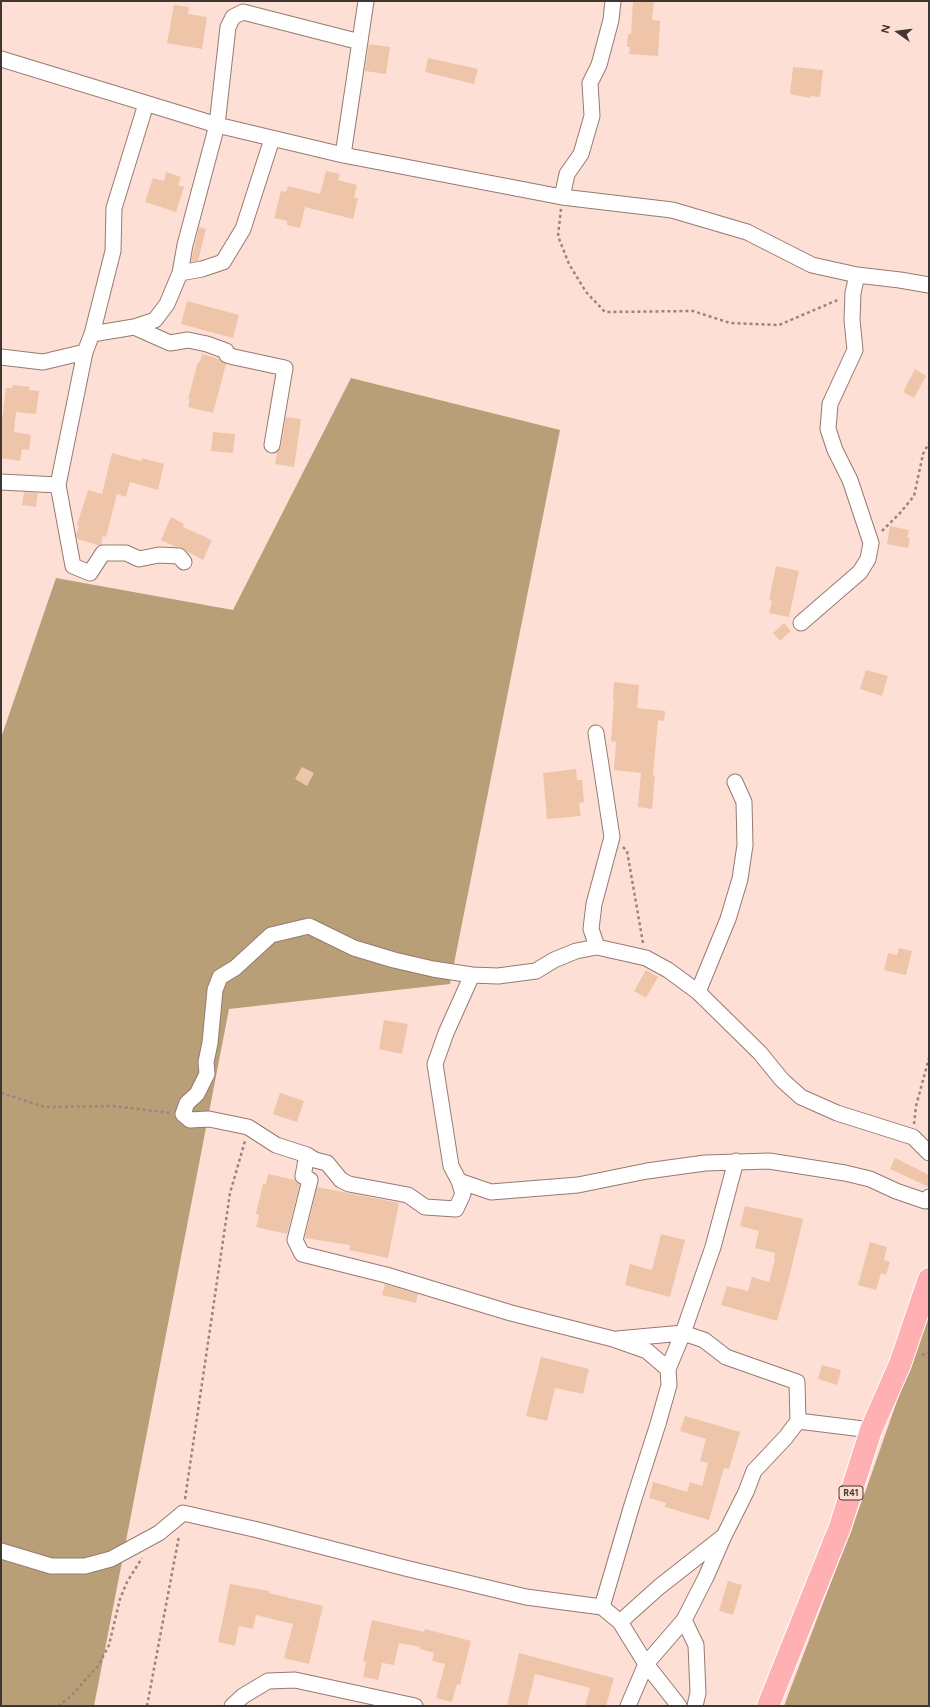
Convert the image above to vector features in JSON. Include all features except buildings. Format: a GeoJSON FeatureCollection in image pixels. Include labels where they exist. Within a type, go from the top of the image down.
{"type":"FeatureCollection","features":[{"type":"Feature","properties":{"kind":"main road","name":"R41"},"geometry":{"type":"LineString","coordinates":[[768,1706],[840,1527],[871,1430],[900,1364],[929,1279]]}},
{"type":"Feature","properties":{"kind":"street"},"geometry":{"type":"LineString","coordinates":[[343,155],[366,1]]}},
{"type":"Feature","properties":{"kind":"street"},"geometry":{"type":"LineString","coordinates":[[562,197],[567,174],[580,154],[592,116],[590,83],[599,65],[611,20],[613,1]]}},
{"type":"Feature","properties":{"kind":"street"},"geometry":{"type":"LineString","coordinates":[[92,334],[134,328],[155,320],[167,304],[180,274],[185,244],[217,125],[228,27],[233,17],[243,12],[360,42]]}},
{"type":"Feature","properties":{"kind":"street"},"geometry":{"type":"LineString","coordinates":[[1,60],[217,125],[272,139],[343,155],[562,197],[672,210],[747,232],[812,265],[857,276],[900,280],[929,285]]}},
{"type":"Feature","properties":{"kind":"street"},"geometry":{"type":"LineString","coordinates":[[146,104],[114,208],[113,251],[86,352],[58,485],[73,566],[90,573],[103,553],[126,553],[138,559],[159,555],[179,556],[184,562]]}},
{"type":"Feature","properties":{"kind":"street"},"geometry":{"type":"LineString","coordinates":[[180,274],[202,270],[223,262],[244,229],[272,139]]}},
{"type":"Feature","properties":{"kind":"street"},"geometry":{"type":"LineString","coordinates":[[801,623],[860,572],[868,559],[872,543],[850,480],[835,450],[828,429],[830,404],[855,350],[852,320],[853,293],[857,276]]}},
{"type":"Feature","properties":{"kind":"street"},"geometry":{"type":"LineString","coordinates":[[134,328],[170,343],[188,340],[194,341],[226,351],[227,355],[286,368],[272,445]]}},
{"type":"Feature","properties":{"kind":"street"},"geometry":{"type":"LineString","coordinates":[[1,357],[43,362],[86,352]]}},
{"type":"Feature","properties":{"kind":"street"},"geometry":{"type":"LineString","coordinates":[[1,482],[58,485]]}},
{"type":"Feature","properties":{"kind":"street"},"geometry":{"type":"LineString","coordinates":[[596,733],[612,836],[594,904],[591,929],[598,947]]}},
{"type":"Feature","properties":{"kind":"street"},"geometry":{"type":"LineString","coordinates":[[698,992],[728,919],[740,879],[745,845],[744,802],[735,782]]}},
{"type":"Feature","properties":{"kind":"street"},"geometry":{"type":"LineString","coordinates":[[472,975],[446,1033],[435,1064],[451,1166],[459,1181],[463,1194],[456,1209],[425,1207],[408,1195],[349,1184],[341,1180],[327,1163],[276,1145],[248,1127],[209,1119],[190,1120],[183,1114],[187,1103],[197,1094],[207,1074],[206,1062],[210,1044],[215,990],[220,977],[235,968],[271,935],[308,926],[354,948],[433,969],[472,975],[498,976],[536,971],[554,960],[576,951],[598,947],[646,958],[668,970],[698,992],[760,1053],[782,1080],[801,1097],[837,1112],[913,1137],[929,1153]]}},
{"type":"Feature","properties":{"kind":"street"},"geometry":{"type":"LineString","coordinates":[[307,1155],[303,1176],[310,1180],[295,1240],[302,1254],[386,1275],[512,1313],[613,1339],[647,1351],[668,1369]]}},
{"type":"Feature","properties":{"kind":"street"},"geometry":{"type":"LineString","coordinates":[[602,1607],[669,1385],[668,1369],[683,1333],[713,1247],[736,1161]]}},
{"type":"Feature","properties":{"kind":"street"},"geometry":{"type":"LineString","coordinates":[[459,1181],[491,1192],[578,1185],[647,1171],[705,1163],[769,1161],[845,1173],[870,1179],[896,1191],[925,1201],[929,1197]]}},
{"type":"Feature","properties":{"kind":"street"},"geometry":{"type":"LineString","coordinates":[[613,1339],[683,1333],[704,1340],[726,1357],[797,1382],[798,1421],[786,1437],[754,1471],[746,1492],[684,1620],[646,1664],[628,1706]]}},
{"type":"Feature","properties":{"kind":"street"},"geometry":{"type":"LineString","coordinates":[[798,1421],[871,1430]]}},
{"type":"Feature","properties":{"kind":"street"},"geometry":{"type":"LineString","coordinates":[[1,1551],[50,1566],[85,1566],[110,1560],[158,1533],[183,1513],[258,1530],[404,1568],[526,1597],[602,1607],[620,1622],[646,1664],[679,1706]]}},
{"type":"Feature","properties":{"kind":"street"},"geometry":{"type":"LineString","coordinates":[[620,1622],[659,1587],[724,1536]]}},
{"type":"Feature","properties":{"kind":"street"},"geometry":{"type":"LineString","coordinates":[[684,1620],[696,1645],[698,1693],[695,1706]]}},
{"type":"Feature","properties":{"kind":"street"},"geometry":{"type":"LineString","coordinates":[[232,1706],[243,1696],[268,1681],[295,1680],[415,1706]]}},
{"type":"Feature","properties":{"kind":"path"},"geometry":{"type":"LineString","coordinates":[[562,197],[558,236],[569,264],[586,292],[605,312],[693,311],[730,323],[779,325],[853,293]]}},
{"type":"Feature","properties":{"kind":"path"},"geometry":{"type":"LineString","coordinates":[[872,543],[914,496],[923,454],[929,443]]}},
{"type":"Feature","properties":{"kind":"path"},"geometry":{"type":"LineString","coordinates":[[612,836],[627,851],[646,958]]}},
{"type":"Feature","properties":{"kind":"path"},"geometry":{"type":"LineString","coordinates":[[913,1137],[916,1106],[929,1058]]}},
{"type":"Feature","properties":{"kind":"path"},"geometry":{"type":"LineString","coordinates":[[1,1094],[45,1107],[113,1106],[183,1114]]}},
{"type":"Feature","properties":{"kind":"path"},"geometry":{"type":"LineString","coordinates":[[146,1706],[183,1513],[230,1193],[248,1127]]}},
{"type":"Feature","properties":{"kind":"path"},"geometry":{"type":"LineString","coordinates":[[58,1706],[70,1697],[98,1666],[109,1645],[120,1598],[127,1582],[143,1558]]}},
{"type":"Feature","properties":{"kind":"shaded area"},"geometry":{"type":"Polygon","coordinates":[[[351,378],[560,430],[450,984],[229,1009],[94,1706],[1,1706],[1,738],[56,578],[233,610],[351,378]]]}},
{"type":"Feature","properties":{"kind":"shaded area"},"geometry":{"type":"Polygon","coordinates":[[[929,1309],[929,1706],[784,1706],[867,1487],[929,1309]]]}}]}
